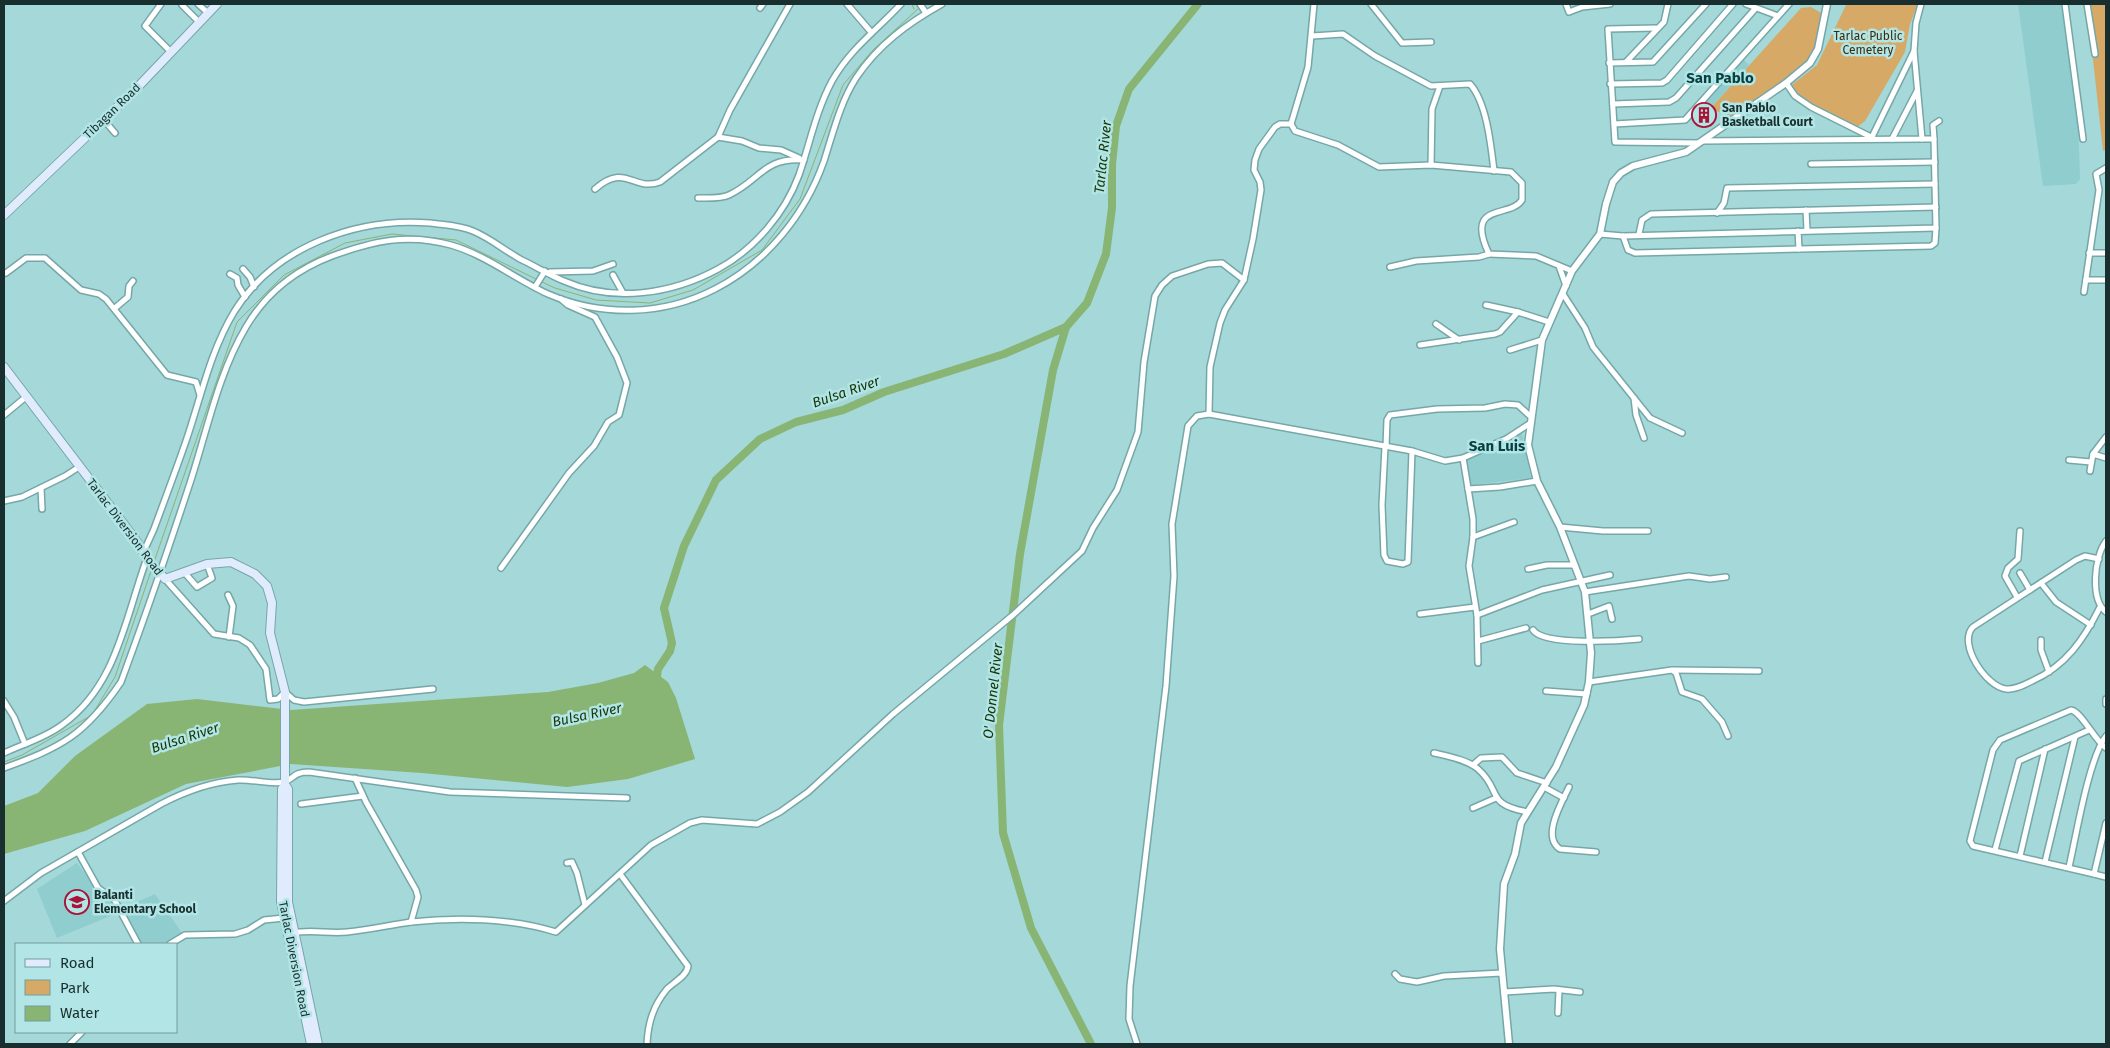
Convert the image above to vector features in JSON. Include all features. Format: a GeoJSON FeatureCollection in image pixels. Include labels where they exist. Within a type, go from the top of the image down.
{"type":"FeatureCollection","features":[{"type":"Feature","properties":{"kind":"main road","name":"Tibagan Road"},"geometry":{"type":"LineString","coordinates":[[4,215],[104,120],[217,4]]}},
{"type":"Feature","properties":{"kind":"main road","name":"Tarlac Diversion Road"},"geometry":{"type":"LineString","coordinates":[[4,367],[165,579],[207,564],[225,561],[235,563],[255,574],[267,586],[271,600],[270,633],[286,695],[285,781],[288,789],[287,918],[311,1044]]}},
{"type":"Feature","properties":{"kind":"main road","name":"Tarlac Diversion Road"},"geometry":{"type":"LineString","coordinates":[[290,933],[318,1044]]}},
{"type":"Feature","properties":{"kind":"street"},"geometry":{"type":"LineString","coordinates":[[161,4],[145,26],[171,52]]}},
{"type":"Feature","properties":{"kind":"street"},"geometry":{"type":"LineString","coordinates":[[182,4],[199,22]]}},
{"type":"Feature","properties":{"kind":"street"},"geometry":{"type":"LineString","coordinates":[[198,4],[208,13]]}},
{"type":"Feature","properties":{"kind":"street"},"geometry":{"type":"LineString","coordinates":[[595,189],[603,182],[623,176],[648,184],[660,182],[718,137],[730,110],[790,4]]}},
{"type":"Feature","properties":{"kind":"street"},"geometry":{"type":"LineString","coordinates":[[847,4],[871,32]]}},
{"type":"Feature","properties":{"kind":"street"},"geometry":{"type":"LineString","coordinates":[[4,768],[57,746],[81,731],[103,708],[121,682],[151,563],[154,529],[222,335],[245,297],[275,267],[307,246],[331,236],[378,224],[423,223],[466,229],[544,273],[597,291],[624,294],[649,292],[688,282],[720,268],[740,255],[764,232],[780,212],[796,182],[818,113],[830,86],[849,56],[871,32],[902,4]]}},
{"type":"Feature","properties":{"kind":"street"},"geometry":{"type":"LineString","coordinates":[[920,4],[925,12]]}},
{"type":"Feature","properties":{"kind":"street"},"geometry":{"type":"LineString","coordinates":[[4,753],[62,725],[84,707],[102,684],[113,661],[229,358],[261,305],[282,283],[315,262],[368,243],[414,240],[455,246],[561,298],[599,308],[645,311],[660,309],[711,291],[750,266],[783,234],[807,200],[818,176],[843,102],[856,79],[872,57],[891,38],[925,12],[942,4]]}},
{"type":"Feature","properties":{"kind":"street"},"geometry":{"type":"LineString","coordinates":[[1314,4],[1308,68],[1291,124],[1295,131],[1326,140],[1378,167],[1431,165],[1511,172],[1522,183],[1522,200],[1516,206],[1494,212],[1486,219],[1482,229],[1483,241],[1489,254]]}},
{"type":"Feature","properties":{"kind":"street"},"geometry":{"type":"LineString","coordinates":[[1371,4],[1402,43],[1431,42]]}},
{"type":"Feature","properties":{"kind":"street"},"geometry":{"type":"LineString","coordinates":[[1566,4],[1569,12],[1572,12],[1582,7],[1610,4]]}},
{"type":"Feature","properties":{"kind":"street"},"geometry":{"type":"LineString","coordinates":[[1626,62],[1666,18],[1668,4]]}},
{"type":"Feature","properties":{"kind":"street"},"geometry":{"type":"LineString","coordinates":[[1609,63],[1653,62],[1659,58],[1705,4]]}},
{"type":"Feature","properties":{"kind":"street"},"geometry":{"type":"LineString","coordinates":[[1610,84],[1662,83],[1667,80],[1733,4]]}},
{"type":"Feature","properties":{"kind":"street"},"geometry":{"type":"LineString","coordinates":[[1746,4],[1778,16]]}},
{"type":"Feature","properties":{"kind":"street"},"geometry":{"type":"LineString","coordinates":[[1614,124],[1685,120],[1789,4]]}},
{"type":"Feature","properties":{"kind":"street"},"geometry":{"type":"LineString","coordinates":[[1509,1044],[1502,973],[1501,923],[1504,884],[1515,854],[1521,823],[1546,785],[1566,747],[1587,694],[1589,682],[1590,642],[1585,592],[1560,527],[1537,481],[1528,445],[1530,416],[1542,340],[1572,271],[1600,234],[1613,182],[1621,173],[1646,162],[1681,155],[1786,83],[1816,56],[1826,4]]}},
{"type":"Feature","properties":{"kind":"street"},"geometry":{"type":"LineString","coordinates":[[1921,4],[1916,23],[1914,51],[1922,139]]}},
{"type":"Feature","properties":{"kind":"street"},"geometry":{"type":"LineString","coordinates":[[2065,4],[2083,139]]}},
{"type":"Feature","properties":{"kind":"street"},"geometry":{"type":"LineString","coordinates":[[2087,4],[2095,54]]}},
{"type":"Feature","properties":{"kind":"street"},"geometry":{"type":"LineString","coordinates":[[1613,104],[1669,102],[1676,98],[1756,9]]}},
{"type":"Feature","properties":{"kind":"street"},"geometry":{"type":"LineString","coordinates":[[1656,28],[1608,29],[1610,84],[1615,142],[1617,143],[1871,138],[1934,139]]}},
{"type":"Feature","properties":{"kind":"street"},"geometry":{"type":"LineString","coordinates":[[1312,36],[1343,34],[1375,56],[1431,86],[1470,84],[1474,88],[1481,105],[1491,144],[1494,170]]}},
{"type":"Feature","properties":{"kind":"street"},"geometry":{"type":"LineString","coordinates":[[1871,138],[1914,51]]}},
{"type":"Feature","properties":{"kind":"street"},"geometry":{"type":"LineString","coordinates":[[1786,83],[1795,96],[1811,107],[1871,138]]}},
{"type":"Feature","properties":{"kind":"street"},"geometry":{"type":"LineString","coordinates":[[1431,165],[1432,109],[1440,86]]}},
{"type":"Feature","properties":{"kind":"street"},"geometry":{"type":"LineString","coordinates":[[1892,139],[1917,90]]}},
{"type":"Feature","properties":{"kind":"street"},"geometry":{"type":"LineString","coordinates":[[104,120],[115,133]]}},
{"type":"Feature","properties":{"kind":"street"},"geometry":{"type":"LineString","coordinates":[[1623,236],[1628,250],[1635,253],[1931,246],[1935,243],[1936,228],[1933,125],[1939,121]]}},
{"type":"Feature","properties":{"kind":"street"},"geometry":{"type":"LineString","coordinates":[[1209,414],[1210,367],[1220,323],[1244,280],[1261,190],[1260,182],[1254,170],[1254,160],[1259,149],[1275,127],[1280,124],[1291,124]]}},
{"type":"Feature","properties":{"kind":"street"},"geometry":{"type":"LineString","coordinates":[[718,137],[742,141],[760,148],[781,150],[804,160]]}},
{"type":"Feature","properties":{"kind":"street"},"geometry":{"type":"LineString","coordinates":[[698,198],[727,196],[749,184],[767,167],[782,160],[804,160]]}},
{"type":"Feature","properties":{"kind":"street"},"geometry":{"type":"LineString","coordinates":[[1811,164],[1935,162]]}},
{"type":"Feature","properties":{"kind":"street"},"geometry":{"type":"LineString","coordinates":[[2084,292],[2099,190],[2096,174],[2106,168]]}},
{"type":"Feature","properties":{"kind":"street"},"geometry":{"type":"LineString","coordinates":[[1717,213],[1724,203],[1727,188],[1935,184]]}},
{"type":"Feature","properties":{"kind":"street"},"geometry":{"type":"LineString","coordinates":[[1639,234],[1642,220],[1647,215],[1936,207]]}},
{"type":"Feature","properties":{"kind":"street"},"geometry":{"type":"LineString","coordinates":[[1806,210],[1807,230]]}},
{"type":"Feature","properties":{"kind":"street"},"geometry":{"type":"LineString","coordinates":[[1600,234],[1623,236],[1639,234],[1936,228]]}},
{"type":"Feature","properties":{"kind":"street"},"geometry":{"type":"LineString","coordinates":[[1798,231],[1799,249]]}},
{"type":"Feature","properties":{"kind":"street"},"geometry":{"type":"LineString","coordinates":[[2089,253],[2106,253]]}},
{"type":"Feature","properties":{"kind":"street"},"geometry":{"type":"LineString","coordinates":[[1390,268],[1416,261],[1479,258],[1489,254],[1536,256],[1572,271]]}},
{"type":"Feature","properties":{"kind":"street"},"geometry":{"type":"LineString","coordinates":[[6,272],[26,258],[43,257],[81,290],[102,296],[114,308],[166,374],[196,382],[200,395]]}},
{"type":"Feature","properties":{"kind":"street"},"geometry":{"type":"LineString","coordinates":[[544,273],[593,271],[613,264]]}},
{"type":"Feature","properties":{"kind":"street"},"geometry":{"type":"LineString","coordinates":[[290,933],[306,931],[345,932],[411,922],[465,919],[532,924],[556,932],[651,845],[696,821],[754,824],[780,812],[808,792],[893,714],[1013,615],[1082,552],[1093,528],[1117,490],[1138,432],[1144,362],[1156,296],[1162,285],[1172,276],[1208,264],[1222,264],[1244,280]]}},
{"type":"Feature","properties":{"kind":"street"},"geometry":{"type":"LineString","coordinates":[[1559,266],[1566,287]]}},
{"type":"Feature","properties":{"kind":"street"},"geometry":{"type":"LineString","coordinates":[[243,269],[249,275],[254,287]]}},
{"type":"Feature","properties":{"kind":"street"},"geometry":{"type":"LineString","coordinates":[[536,286],[544,273]]}},
{"type":"Feature","properties":{"kind":"street"},"geometry":{"type":"LineString","coordinates":[[230,274],[237,278],[238,285],[245,297]]}},
{"type":"Feature","properties":{"kind":"street"},"geometry":{"type":"LineString","coordinates":[[613,275],[624,294]]}},
{"type":"Feature","properties":{"kind":"street"},"geometry":{"type":"LineString","coordinates":[[2086,280],[2106,280]]}},
{"type":"Feature","properties":{"kind":"street"},"geometry":{"type":"LineString","coordinates":[[114,308],[128,297],[129,286],[133,281]]}},
{"type":"Feature","properties":{"kind":"street"},"geometry":{"type":"LineString","coordinates":[[1563,294],[1585,328],[1593,347],[1650,418],[1682,433]]}},
{"type":"Feature","properties":{"kind":"street"},"geometry":{"type":"LineString","coordinates":[[501,568],[570,473],[594,446],[608,422],[619,415],[627,386],[617,357],[595,317],[568,305],[561,298]]}},
{"type":"Feature","properties":{"kind":"street"},"geometry":{"type":"LineString","coordinates":[[1486,305],[1518,312],[1549,322]]}},
{"type":"Feature","properties":{"kind":"street"},"geometry":{"type":"LineString","coordinates":[[1420,345],[1500,332],[1518,312]]}},
{"type":"Feature","properties":{"kind":"street"},"geometry":{"type":"LineString","coordinates":[[1436,324],[1459,340]]}},
{"type":"Feature","properties":{"kind":"street"},"geometry":{"type":"LineString","coordinates":[[1510,350],[1542,340]]}},
{"type":"Feature","properties":{"kind":"street"},"geometry":{"type":"LineString","coordinates":[[4,415],[27,396]]}},
{"type":"Feature","properties":{"kind":"street"},"geometry":{"type":"LineString","coordinates":[[1634,397],[1636,415],[1644,438]]}},
{"type":"Feature","properties":{"kind":"street"},"geometry":{"type":"LineString","coordinates":[[1412,451],[1408,562],[1394,564],[1387,561],[1384,555],[1382,506],[1387,420],[1390,415],[1437,409],[1485,408],[1506,404],[1518,405],[1530,416]]}},
{"type":"Feature","properties":{"kind":"street"},"geometry":{"type":"LineString","coordinates":[[1137,1044],[1128,1007],[1166,686],[1174,576],[1172,528],[1188,426],[1197,416],[1209,414],[1412,451],[1445,461],[1463,458],[1506,439],[1529,424]]}},
{"type":"Feature","properties":{"kind":"street"},"geometry":{"type":"LineString","coordinates":[[2090,471],[2093,454],[2106,437]]}},
{"type":"Feature","properties":{"kind":"street"},"geometry":{"type":"LineString","coordinates":[[2093,454],[2106,458]]}},
{"type":"Feature","properties":{"kind":"street"},"geometry":{"type":"LineString","coordinates":[[1463,458],[1474,537],[1469,566],[1477,616],[1478,663]]}},
{"type":"Feature","properties":{"kind":"street"},"geometry":{"type":"LineString","coordinates":[[2069,460],[2092,462]]}},
{"type":"Feature","properties":{"kind":"street"},"geometry":{"type":"LineString","coordinates":[[4,501],[22,497],[79,467]]}},
{"type":"Feature","properties":{"kind":"street"},"geometry":{"type":"LineString","coordinates":[[1468,489],[1500,487],[1537,481]]}},
{"type":"Feature","properties":{"kind":"street"},"geometry":{"type":"LineString","coordinates":[[41,488],[42,509]]}},
{"type":"Feature","properties":{"kind":"street"},"geometry":{"type":"LineString","coordinates":[[1474,537],[1514,522]]}},
{"type":"Feature","properties":{"kind":"street"},"geometry":{"type":"LineString","coordinates":[[1560,527],[1603,531],[1648,531]]}},
{"type":"Feature","properties":{"kind":"street"},"geometry":{"type":"LineString","coordinates":[[2017,597],[2005,576],[2008,568],[2018,558],[2020,531]]}},
{"type":"Feature","properties":{"kind":"street"},"geometry":{"type":"LineString","coordinates":[[2106,542],[2099,559],[2096,595],[2100,607],[2106,612]]}},
{"type":"Feature","properties":{"kind":"street"},"geometry":{"type":"LineString","coordinates":[[2099,559],[2085,556],[2081,558],[2017,597],[1970,629],[1968,639],[1972,655],[1985,676],[1997,686],[2003,688],[2023,685],[2048,672],[2067,658],[2086,634],[2100,607]]}},
{"type":"Feature","properties":{"kind":"street"},"geometry":{"type":"LineString","coordinates":[[184,572],[197,587],[212,578],[207,564]]}},
{"type":"Feature","properties":{"kind":"street"},"geometry":{"type":"LineString","coordinates":[[1528,569],[1547,565],[1574,565]]}},
{"type":"Feature","properties":{"kind":"street"},"geometry":{"type":"LineString","coordinates":[[2020,573],[2030,590]]}},
{"type":"Feature","properties":{"kind":"street"},"geometry":{"type":"LineString","coordinates":[[1477,616],[1542,590],[1580,580],[1610,575]]}},
{"type":"Feature","properties":{"kind":"street"},"geometry":{"type":"LineString","coordinates":[[1585,592],[1689,576],[1710,579],[1726,577]]}},
{"type":"Feature","properties":{"kind":"street"},"geometry":{"type":"LineString","coordinates":[[165,579],[214,634],[239,638],[250,644],[266,669],[269,699],[278,699],[286,695],[294,700],[304,702],[433,689]]}},
{"type":"Feature","properties":{"kind":"street"},"geometry":{"type":"LineString","coordinates":[[2041,582],[2056,602],[2091,625]]}},
{"type":"Feature","properties":{"kind":"street"},"geometry":{"type":"LineString","coordinates":[[228,595],[233,606],[229,637]]}},
{"type":"Feature","properties":{"kind":"street"},"geometry":{"type":"LineString","coordinates":[[1588,614],[1608,606],[1612,619]]}},
{"type":"Feature","properties":{"kind":"street"},"geometry":{"type":"LineString","coordinates":[[1420,614],[1475,607]]}},
{"type":"Feature","properties":{"kind":"street"},"geometry":{"type":"LineString","coordinates":[[1478,641],[1526,628]]}},
{"type":"Feature","properties":{"kind":"street"},"geometry":{"type":"LineString","coordinates":[[1533,630],[1539,635],[1590,642],[1639,639]]}},
{"type":"Feature","properties":{"kind":"street"},"geometry":{"type":"LineString","coordinates":[[2041,640],[2041,650],[2048,672]]}},
{"type":"Feature","properties":{"kind":"street"},"geometry":{"type":"LineString","coordinates":[[1589,682],[1672,670],[1759,671]]}},
{"type":"Feature","properties":{"kind":"street"},"geometry":{"type":"LineString","coordinates":[[1672,670],[1676,674],[1682,692],[1702,699],[1722,722],[1728,736]]}},
{"type":"Feature","properties":{"kind":"street"},"geometry":{"type":"LineString","coordinates":[[1546,691],[1587,694]]}},
{"type":"Feature","properties":{"kind":"street"},"geometry":{"type":"LineString","coordinates":[[2106,699],[2106,704]]}},
{"type":"Feature","properties":{"kind":"street"},"geometry":{"type":"LineString","coordinates":[[4,701],[14,717],[25,744]]}},
{"type":"Feature","properties":{"kind":"street"},"geometry":{"type":"LineString","coordinates":[[2106,748],[2100,744],[2078,714],[2071,710],[2008,736],[1996,744],[1970,840],[1973,846],[2106,876]]}},
{"type":"Feature","properties":{"kind":"street"},"geometry":{"type":"LineString","coordinates":[[1994,850],[2016,766],[2024,758],[2089,730]]}},
{"type":"Feature","properties":{"kind":"street"},"geometry":{"type":"LineString","coordinates":[[2069,867],[2100,744],[2106,736]]}},
{"type":"Feature","properties":{"kind":"street"},"geometry":{"type":"LineString","coordinates":[[2045,862],[2074,737]]}},
{"type":"Feature","properties":{"kind":"street"},"geometry":{"type":"LineString","coordinates":[[2020,856],[2045,749]]}},
{"type":"Feature","properties":{"kind":"street"},"geometry":{"type":"LineString","coordinates":[[1434,753],[1473,765],[1488,781],[1496,798],[1506,806],[1528,812]]}},
{"type":"Feature","properties":{"kind":"street"},"geometry":{"type":"LineString","coordinates":[[1473,765],[1481,758],[1502,757],[1517,773],[1546,785],[1564,798]]}},
{"type":"Feature","properties":{"kind":"street"},"geometry":{"type":"LineString","coordinates":[[4,901],[41,873],[180,794],[239,780],[285,781],[295,774],[304,772],[450,792],[627,798]]}},
{"type":"Feature","properties":{"kind":"street"},"geometry":{"type":"LineString","coordinates":[[355,778],[363,796],[416,890],[418,897],[411,922]]}},
{"type":"Feature","properties":{"kind":"street"},"geometry":{"type":"LineString","coordinates":[[1569,787],[1552,829],[1554,844],[1560,849],[1596,852]]}},
{"type":"Feature","properties":{"kind":"street"},"geometry":{"type":"LineString","coordinates":[[301,804],[363,796]]}},
{"type":"Feature","properties":{"kind":"street"},"geometry":{"type":"LineString","coordinates":[[1473,808],[1496,798]]}},
{"type":"Feature","properties":{"kind":"street"},"geometry":{"type":"LineString","coordinates":[[2094,874],[2106,823]]}},
{"type":"Feature","properties":{"kind":"street"},"geometry":{"type":"LineString","coordinates":[[78,852],[98,888],[114,899],[137,943]]}},
{"type":"Feature","properties":{"kind":"street"},"geometry":{"type":"LineString","coordinates":[[566,863],[572,862],[578,874],[585,905]]}},
{"type":"Feature","properties":{"kind":"street"},"geometry":{"type":"LineString","coordinates":[[620,874],[688,966],[687,972],[667,989],[655,1008],[648,1024],[647,1044]]}},
{"type":"Feature","properties":{"kind":"street"},"geometry":{"type":"LineString","coordinates":[[172,943],[185,934],[235,934],[248,930],[264,920],[287,918]]}},
{"type":"Feature","properties":{"kind":"street"},"geometry":{"type":"LineString","coordinates":[[1395,974],[1400,979],[1417,982],[1434,977],[1502,973]]}},
{"type":"Feature","properties":{"kind":"street"},"geometry":{"type":"LineString","coordinates":[[1504,992],[1559,990],[1580,992]]}},
{"type":"Feature","properties":{"kind":"street"},"geometry":{"type":"LineString","coordinates":[[1558,1013],[1559,990]]}},
{"type":"Feature","properties":{"kind":"street"},"geometry":{"type":"LineString","coordinates":[[70,1044],[81,1033]]}},
{"type":"Feature","properties":{"kind":"shaded area"},"geometry":{"type":"Polygon","coordinates":[[[2018,4],[2065,4],[2078,120],[2080,179],[2076,184],[2043,186],[2018,4]]]}},
{"type":"Feature","properties":{"kind":"shaded area"},"geometry":{"type":"Polygon","coordinates":[[[1742,58],[1749,65],[1708,111],[1700,107],[1742,58]]]}},
{"type":"Feature","properties":{"kind":"shaded area"},"geometry":{"type":"Polygon","coordinates":[[[1522,433],[1531,478],[1471,485],[1465,458],[1522,433]]]}},
{"type":"Feature","properties":{"kind":"shaded area","name":"Balanti Elementary School"},"geometry":{"type":"Polygon","coordinates":[[[77,863],[101,895],[110,899],[115,906],[115,914],[57,938],[37,889],[77,863]]]}},
{"type":"Feature","properties":{"kind":"shaded area"},"geometry":{"type":"Polygon","coordinates":[[[155,894],[182,933],[168,943],[140,943],[123,908],[155,894]]]}},
{"type":"Feature","properties":{"kind":"green space","name":"Tarlac Public Cemetery"},"geometry":{"type":"Polygon","coordinates":[[[1918,4],[1910,24],[1905,52],[1865,121],[1856,128],[1794,95],[1789,87],[1817,65],[1846,5],[1918,4]]]}},
{"type":"Feature","properties":{"kind":"green space"},"geometry":{"type":"Polygon","coordinates":[[[2087,4],[2106,4],[2106,150],[2103,151],[2087,4]]]}},
{"type":"Feature","properties":{"kind":"green space"},"geometry":{"type":"Polygon","coordinates":[[[1811,7],[1821,13],[1816,52],[1800,69],[1731,116],[1710,109],[1801,8],[1811,7]]]}},
{"type":"Feature","properties":{"kind":"water"},"geometry":{"type":"Polygon","coordinates":[[[645,665],[668,682],[676,698],[695,759],[628,779],[567,787],[422,773],[291,764],[186,784],[85,831],[4,854],[4,806],[38,793],[75,756],[147,704],[197,699],[291,710],[548,692],[598,683],[634,673],[645,665]]]}},
{"type":"Feature","properties":{"kind":"waterway"},"geometry":{"type":"LineString","coordinates":[[912,4],[914,9]]}},
{"type":"Feature","properties":{"kind":"waterway"},"geometry":{"type":"LineString","coordinates":[[923,6],[927,4]]}},
{"type":"Feature","properties":{"kind":"waterway","name":"O' Donnel River"},"geometry":{"type":"LineString","coordinates":[[1091,1044],[1031,928],[1003,833],[999,725],[1020,554],[1053,370],[1066,327],[1087,303],[1106,254],[1112,208],[1112,164],[1116,126],[1129,89],[1198,4]]}},
{"type":"Feature","properties":{"kind":"waterway"},"geometry":{"type":"LineString","coordinates":[[542,282],[555,288],[596,300],[650,303],[693,290],[762,250],[800,199],[843,85],[873,50],[919,8]]}},
{"type":"Feature","properties":{"kind":"waterway"},"geometry":{"type":"LineString","coordinates":[[154,562],[237,322],[284,275],[345,243],[392,234],[456,240],[538,280]]}},
{"type":"Feature","properties":{"kind":"waterway","name":"Bulsa River"},"geometry":{"type":"LineString","coordinates":[[656,683],[658,669],[670,651],[672,643],[664,608],[684,546],[716,480],[760,439],[796,422],[843,410],[884,392],[1004,354],[1066,327]]}},
{"type":"Feature","properties":{"kind":"waterway"},"geometry":{"type":"LineString","coordinates":[[4,762],[22,755],[92,715],[115,677],[152,568]]}},
{"type":"Feature","properties":{"kind":"place","name":"San Pablo Basketball Court"},"geometry":{"type":"Point","coordinates":[1704,115]}},
{"type":"Feature","properties":{"kind":"place","name":"Balanti Elementary School"},"geometry":{"type":"Point","coordinates":[77,902]}},
{"type":"Feature","properties":{"kind":"district","name":"San Pablo"},"geometry":{"type":"Point","coordinates":[1720,78]}},
{"type":"Feature","properties":{"kind":"district","name":"San Luis"},"geometry":{"type":"Point","coordinates":[1497,446]}},
{"type":"Feature","properties":{"kind":"water label","name":"Tarlac River"},"geometry":{"type":"Point","coordinates":[1103,157]}}]}
